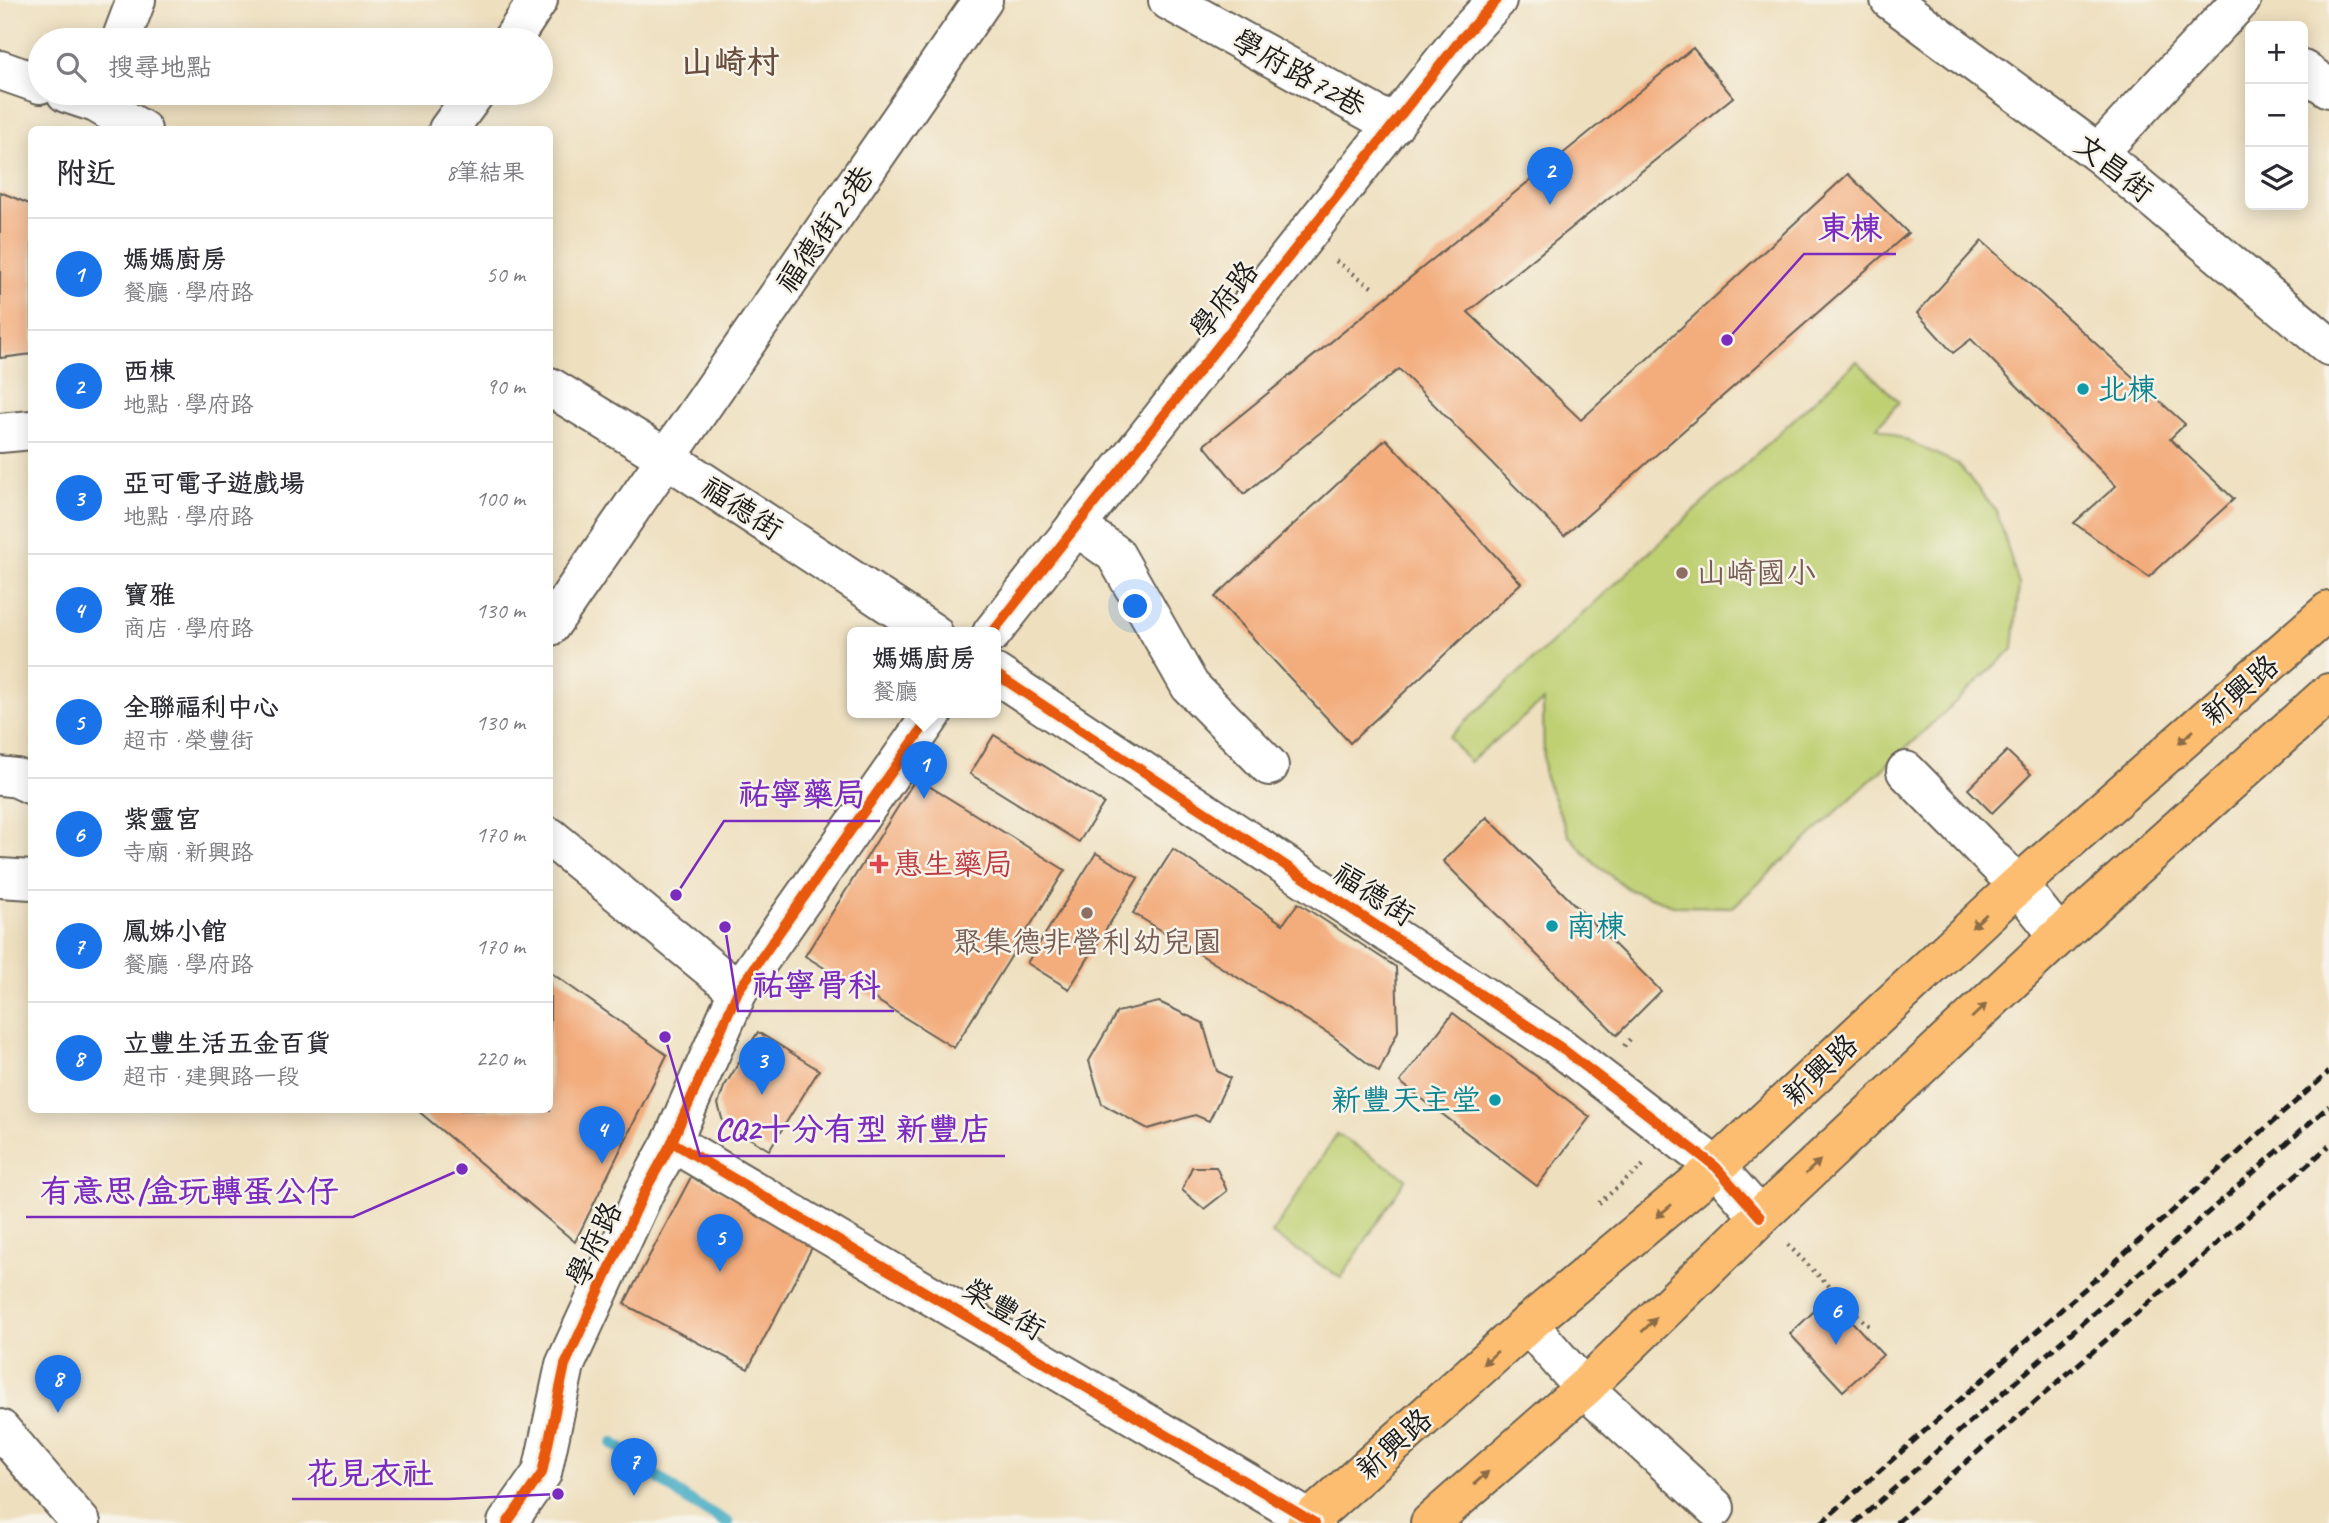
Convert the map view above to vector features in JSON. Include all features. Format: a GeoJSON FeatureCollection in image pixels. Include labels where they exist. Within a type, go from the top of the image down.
{"type":"FeatureCollection","features":[{"type":"Feature","properties":{"kind":"main road","name":"新興路"},"geometry":{"type":"LineString","coordinates":[[1311,1522],[1528,1324],[1716,1167],[2018,885],[2329,611]]}},
{"type":"Feature","properties":{"kind":"main road","name":"新興路"},"geometry":{"type":"LineString","coordinates":[[1430,1523],[1584,1388],[1760,1217],[2059,936],[2329,693]]}},
{"type":"Feature","properties":{"kind":"street"},"geometry":{"type":"LineString","coordinates":[[126,28],[136,0]]}},
{"type":"Feature","properties":{"kind":"street"},"geometry":{"type":"LineString","coordinates":[[520,28],[538,0]]}},
{"type":"Feature","properties":{"kind":"street","name":"福德街25巷"},"geometry":{"type":"LineString","coordinates":[[553,622],[983,0]]}},
{"type":"Feature","properties":{"kind":"street","name":"學府路72巷"},"geometry":{"type":"LineString","coordinates":[[1168,0],[1394,125]]}},
{"type":"Feature","properties":{"kind":"street","name":"學府路"},"geometry":{"type":"LineString","coordinates":[[997,627],[1460,40],[1497,0]]}},
{"type":"Feature","properties":{"kind":"street","name":"文昌街"},"geometry":{"type":"LineString","coordinates":[[1890,0],[2098,153],[2329,346]]}},
{"type":"Feature","properties":{"kind":"street"},"geometry":{"type":"LineString","coordinates":[[2098,153],[2231,12]]}},
{"type":"Feature","properties":{"kind":"street"},"geometry":{"type":"LineString","coordinates":[[0,70],[28,80]]}},
{"type":"Feature","properties":{"kind":"street"},"geometry":{"type":"LineString","coordinates":[[2308,73],[2329,88]]}},
{"type":"Feature","properties":{"kind":"street"},"geometry":{"type":"LineString","coordinates":[[102,105],[136,126]]}},
{"type":"Feature","properties":{"kind":"street"},"geometry":{"type":"LineString","coordinates":[[452,126],[467,105]]}},
{"type":"Feature","properties":{"kind":"street","name":"福德街"},"geometry":{"type":"LineString","coordinates":[[553,389],[667,458],[924,627]]}},
{"type":"Feature","properties":{"kind":"street"},"geometry":{"type":"LineString","coordinates":[[0,433],[28,430]]}},
{"type":"Feature","properties":{"kind":"street"},"geometry":{"type":"LineString","coordinates":[[1076,526],[1115,554],[1190,686],[1269,766]]}},
{"type":"Feature","properties":{"kind":"street","name":"福德街"},"geometry":{"type":"LineString","coordinates":[[1001,677],[1560,1047],[1716,1167],[1760,1217]]}},
{"type":"Feature","properties":{"kind":"street","name":"學府路"},"geometry":{"type":"LineString","coordinates":[[507,1523],[542,1473],[565,1365],[645,1191],[672,1142],[738,991],[929,718]]}},
{"type":"Feature","properties":{"kind":"street"},"geometry":{"type":"LineString","coordinates":[[1906,771],[2018,885],[2059,936]]}},
{"type":"Feature","properties":{"kind":"street"},"geometry":{"type":"LineString","coordinates":[[0,776],[17,778],[28,783]]}},
{"type":"Feature","properties":{"kind":"street"},"geometry":{"type":"LineString","coordinates":[[553,839],[738,991]]}},
{"type":"Feature","properties":{"kind":"street"},"geometry":{"type":"LineString","coordinates":[[0,877],[28,880]]}},
{"type":"Feature","properties":{"kind":"street","name":"榮豐街"},"geometry":{"type":"LineString","coordinates":[[672,1142],[1311,1522]]}},
{"type":"Feature","properties":{"kind":"street"},"geometry":{"type":"LineString","coordinates":[[1528,1324],[1584,1388],[1714,1508]]}},
{"type":"Feature","properties":{"kind":"street"},"geometry":{"type":"LineString","coordinates":[[0,1429],[81,1523]]}},
{"type":"Feature","properties":{"kind":"path"},"geometry":{"type":"LineString","coordinates":[[1599,1203],[1648,1162]]}},
{"type":"Feature","properties":{"kind":"path"},"geometry":{"type":"LineString","coordinates":[[1760,1217],[1871,1328]]}},
{"type":"Feature","properties":{"kind":"green space"},"geometry":{"type":"Polygon","coordinates":[[[1857,361],[1899,402],[1877,427],[1958,464],[1997,512],[2019,585],[2013,649],[1733,907],[1676,906],[1630,890],[1595,864],[1569,836],[1544,775],[1543,701],[1469,762],[1449,737],[1857,361]]]}},
{"type":"Feature","properties":{"kind":"green space"},"geometry":{"type":"Polygon","coordinates":[[[1337,1134],[1406,1178],[1341,1278],[1272,1234],[1337,1134]]]}},
{"type":"Feature","properties":{"kind":"building"},"geometry":{"type":"Polygon","coordinates":[[[1693,48],[1733,97],[1468,312],[1581,420],[1848,174],[1908,233],[1564,536],[1399,369],[1244,494],[1204,445],[1693,48]]]}},
{"type":"Feature","properties":{"kind":"building"},"geometry":{"type":"Polygon","coordinates":[[[0,192],[28,203],[28,354],[0,358],[0,192]]]}},
{"type":"Feature","properties":{"kind":"building","name":"北棟"},"geometry":{"type":"Polygon","coordinates":[[[1982,241],[2185,424],[2170,439],[2234,499],[2149,577],[2074,523],[2116,486],[1971,339],[1953,353],[1917,313],[1982,241]]]}},
{"type":"Feature","properties":{"kind":"building"},"geometry":{"type":"Polygon","coordinates":[[[1386,439],[1521,583],[1350,743],[1215,597],[1386,439]]]}},
{"type":"Feature","properties":{"kind":"building"},"geometry":{"type":"Polygon","coordinates":[[[994,735],[1104,803],[1079,842],[970,774],[994,735]]]}},
{"type":"Feature","properties":{"kind":"building"},"geometry":{"type":"Polygon","coordinates":[[[2007,751],[2031,774],[1992,813],[1968,789],[2007,751]]]}},
{"type":"Feature","properties":{"kind":"building"},"geometry":{"type":"Polygon","coordinates":[[[916,778],[1065,870],[954,1048],[805,956],[916,778]]]}},
{"type":"Feature","properties":{"kind":"building","name":"南棟"},"geometry":{"type":"Polygon","coordinates":[[[1487,817],[1661,991],[1617,1035],[1443,861],[1487,817]]]}},
{"type":"Feature","properties":{"kind":"building"},"geometry":{"type":"Polygon","coordinates":[[[1173,849],[1283,924],[1298,903],[1396,967],[1398,1031],[1379,1072],[1331,1035],[1133,913],[1173,849]]]}},
{"type":"Feature","properties":{"kind":"building"},"geometry":{"type":"Polygon","coordinates":[[[1096,853],[1138,878],[1069,989],[1027,963],[1096,853]]]}},
{"type":"Feature","properties":{"kind":"building"},"geometry":{"type":"Polygon","coordinates":[[[553,974],[667,1055],[575,1242],[421,1113],[553,1113],[553,974]]]}},
{"type":"Feature","properties":{"kind":"building"},"geometry":{"type":"Polygon","coordinates":[[[1159,1002],[1203,1023],[1217,1071],[1230,1078],[1209,1121],[1195,1115],[1148,1129],[1102,1104],[1089,1061],[1117,1012],[1159,1002]]]}},
{"type":"Feature","properties":{"kind":"building","name":"新豐天主堂"},"geometry":{"type":"Polygon","coordinates":[[[1453,1013],[1590,1117],[1537,1186],[1400,1082],[1453,1013]]]}},
{"type":"Feature","properties":{"kind":"building"},"geometry":{"type":"Polygon","coordinates":[[[758,1032],[819,1070],[769,1150],[723,1122],[718,1104],[724,1087],[758,1032]]]}},
{"type":"Feature","properties":{"kind":"building"},"geometry":{"type":"Polygon","coordinates":[[[1192,1167],[1216,1167],[1227,1191],[1204,1209],[1182,1190],[1192,1167]]]}},
{"type":"Feature","properties":{"kind":"building"},"geometry":{"type":"Polygon","coordinates":[[[692,1175],[816,1240],[748,1369],[624,1304],[692,1175]]]}},
{"type":"Feature","properties":{"kind":"building"},"geometry":{"type":"Polygon","coordinates":[[[1829,1297],[1883,1355],[1843,1391],[1790,1334],[1829,1297]]]}},
{"type":"Feature","properties":{"kind":"waterway"},"geometry":{"type":"LineString","coordinates":[[613,1443],[686,1499],[728,1523]]}},
{"type":"Feature","properties":{"kind":"railway"},"geometry":{"type":"LineString","coordinates":[[1821,1523],[2329,1072]]}},
{"type":"Feature","properties":{"kind":"railway"},"geometry":{"type":"LineString","coordinates":[[1855,1523],[2329,1106]]}},
{"type":"Feature","properties":{"kind":"railway"},"geometry":{"type":"LineString","coordinates":[[1896,1523],[2329,1146]]}},
{"type":"Feature","properties":{"kind":"cycle path"},"geometry":{"type":"LineString","coordinates":[[997,627],[1460,40],[1497,0]]}},
{"type":"Feature","properties":{"kind":"cycle path"},"geometry":{"type":"LineString","coordinates":[[1001,677],[1560,1047],[1716,1167],[1760,1217]]}},
{"type":"Feature","properties":{"kind":"cycle path"},"geometry":{"type":"LineString","coordinates":[[507,1523],[542,1473],[565,1365],[645,1191],[672,1142],[738,991],[929,718]]}},
{"type":"Feature","properties":{"kind":"cycle path"},"geometry":{"type":"LineString","coordinates":[[672,1142],[1315,1523]]}},
{"type":"Feature","properties":{"kind":"place","name":"西棟"},"geometry":{"type":"Point","coordinates":[1550,205]}},
{"type":"Feature","properties":{"kind":"place","name":"東棟"},"geometry":{"type":"Point","coordinates":[1727,340]}},
{"type":"Feature","properties":{"kind":"place","name":"北棟"},"geometry":{"type":"Point","coordinates":[2083,389]}},
{"type":"Feature","properties":{"kind":"place","name":"山崎國小"},"geometry":{"type":"Point","coordinates":[1682,573]}},
{"type":"Feature","properties":{"kind":"place","name":"媽媽廚房"},"geometry":{"type":"Point","coordinates":[924,799]}},
{"type":"Feature","properties":{"kind":"place","name":"惠生藥局"},"geometry":{"type":"Point","coordinates":[879,864]}},
{"type":"Feature","properties":{"kind":"place","name":"祐寧藥局"},"geometry":{"type":"Point","coordinates":[676,895]}},
{"type":"Feature","properties":{"kind":"place","name":"聚集德非營利幼兒園"},"geometry":{"type":"Point","coordinates":[1087,913]}},
{"type":"Feature","properties":{"kind":"place","name":"南棟"},"geometry":{"type":"Point","coordinates":[1552,926]}},
{"type":"Feature","properties":{"kind":"place","name":"祐寧骨科"},"geometry":{"type":"Point","coordinates":[725,927]}},
{"type":"Feature","properties":{"kind":"place","name":"CQ2十分有型 新豐店"},"geometry":{"type":"Point","coordinates":[665,1037]}},
{"type":"Feature","properties":{"kind":"place","name":"亞可電子遊戲場"},"geometry":{"type":"Point","coordinates":[762,1095]}},
{"type":"Feature","properties":{"kind":"place","name":"新豐天主堂"},"geometry":{"type":"Point","coordinates":[1495,1100]}},
{"type":"Feature","properties":{"kind":"place","name":"寶雅"},"geometry":{"type":"Point","coordinates":[602,1164]}},
{"type":"Feature","properties":{"kind":"place","name":"有意思|盒玩轉蛋公仔"},"geometry":{"type":"Point","coordinates":[462,1169]}},
{"type":"Feature","properties":{"kind":"place","name":"全聯福利中心"},"geometry":{"type":"Point","coordinates":[720,1272]}},
{"type":"Feature","properties":{"kind":"place","name":"紫靈宫"},"geometry":{"type":"Point","coordinates":[1836,1345]}},
{"type":"Feature","properties":{"kind":"place","name":"立豐生活五金百貨"},"geometry":{"type":"Point","coordinates":[58,1413]}},
{"type":"Feature","properties":{"kind":"place","name":"花見衣社"},"geometry":{"type":"Point","coordinates":[558,1494]}},
{"type":"Feature","properties":{"kind":"place","name":"鳳姊小館"},"geometry":{"type":"Point","coordinates":[634,1496]}},
{"type":"Feature","properties":{"kind":"district","name":"山崎村"},"geometry":{"type":"Point","coordinates":[730,61]}}]}
